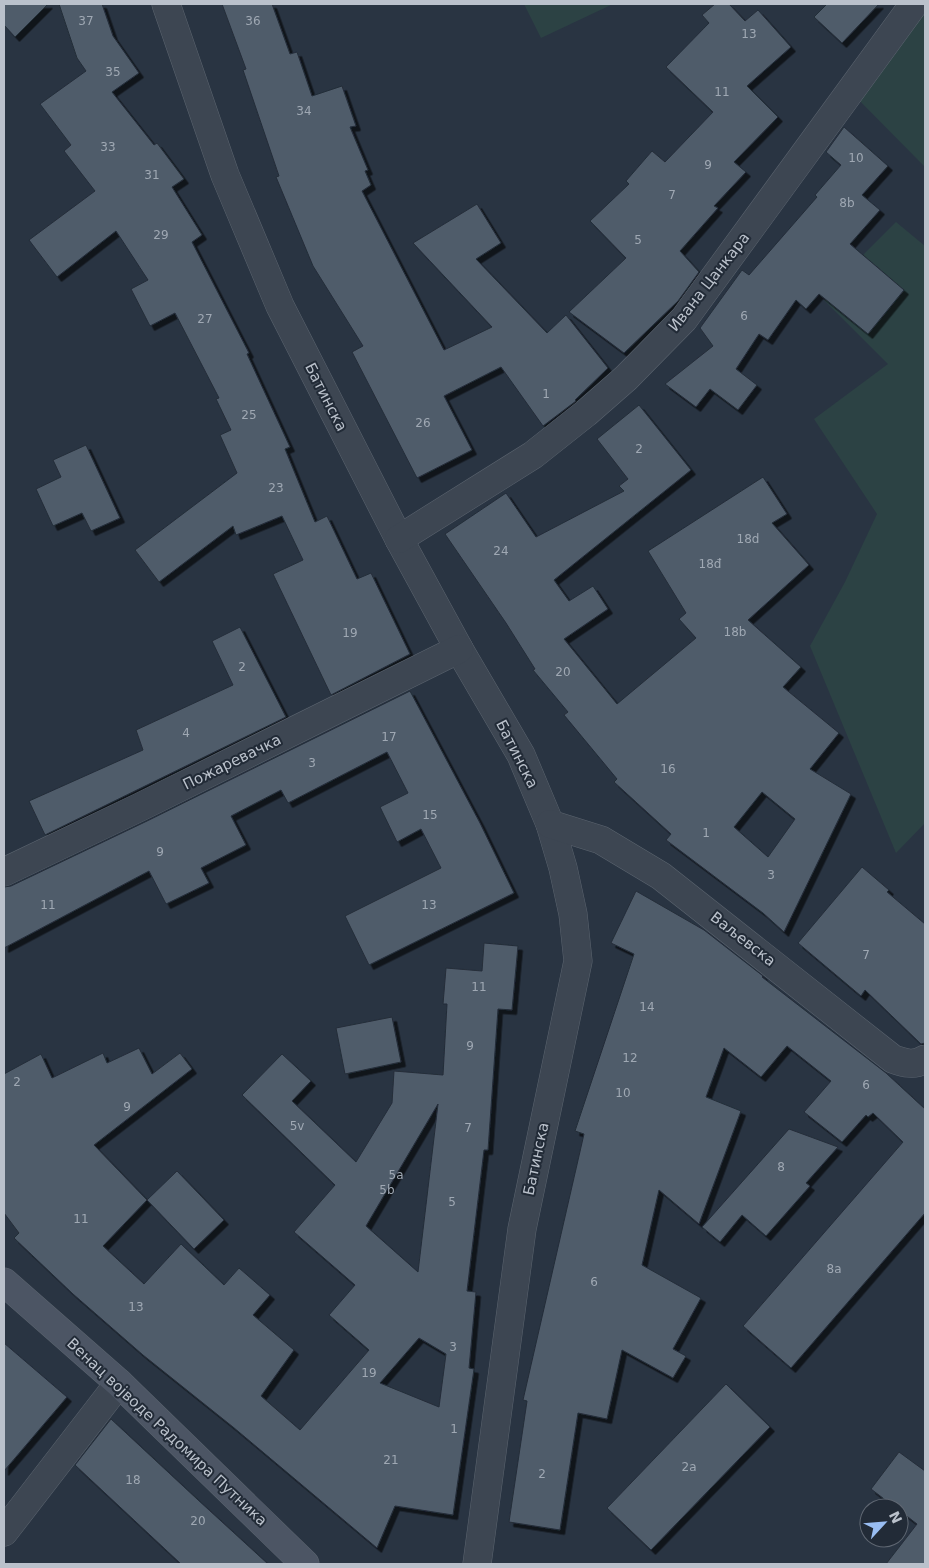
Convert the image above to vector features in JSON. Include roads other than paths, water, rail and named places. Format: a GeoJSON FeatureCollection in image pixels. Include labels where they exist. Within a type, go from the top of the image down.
{"type":"FeatureCollection","features":[{"type":"Feature","properties":{"kind":"main road","name":"Венац војводе Радомира Путника"},"geometry":{"type":"LineString","coordinates":[[4,1282],[119,1383],[305,1564]]}},
{"type":"Feature","properties":{"kind":"street","name":"Батинска"},"geometry":{"type":"LineString","coordinates":[[166,4],[225,175],[280,306],[399,539],[459,649],[522,755],[550,824],[563,868],[573,914],[578,961],[522,1229],[477,1564]]}},
{"type":"Feature","properties":{"kind":"street","name":"Ивана Цанкара"},"geometry":{"type":"LineString","coordinates":[[399,539],[533,455],[626,378],[684,319],[914,4]]}},
{"type":"Feature","properties":{"kind":"street","name":"Пожаревачка"},"geometry":{"type":"LineString","coordinates":[[4,872],[140,808],[459,649]]}},
{"type":"Feature","properties":{"kind":"street","name":"Ваљевска"},"geometry":{"type":"LineString","coordinates":[[550,824],[601,840],[661,876],[893,1059],[908,1064],[922,1061],[925,1058]]}},
{"type":"Feature","properties":{"kind":"street"},"geometry":{"type":"LineString","coordinates":[[4,1532],[119,1383]]}}]}
